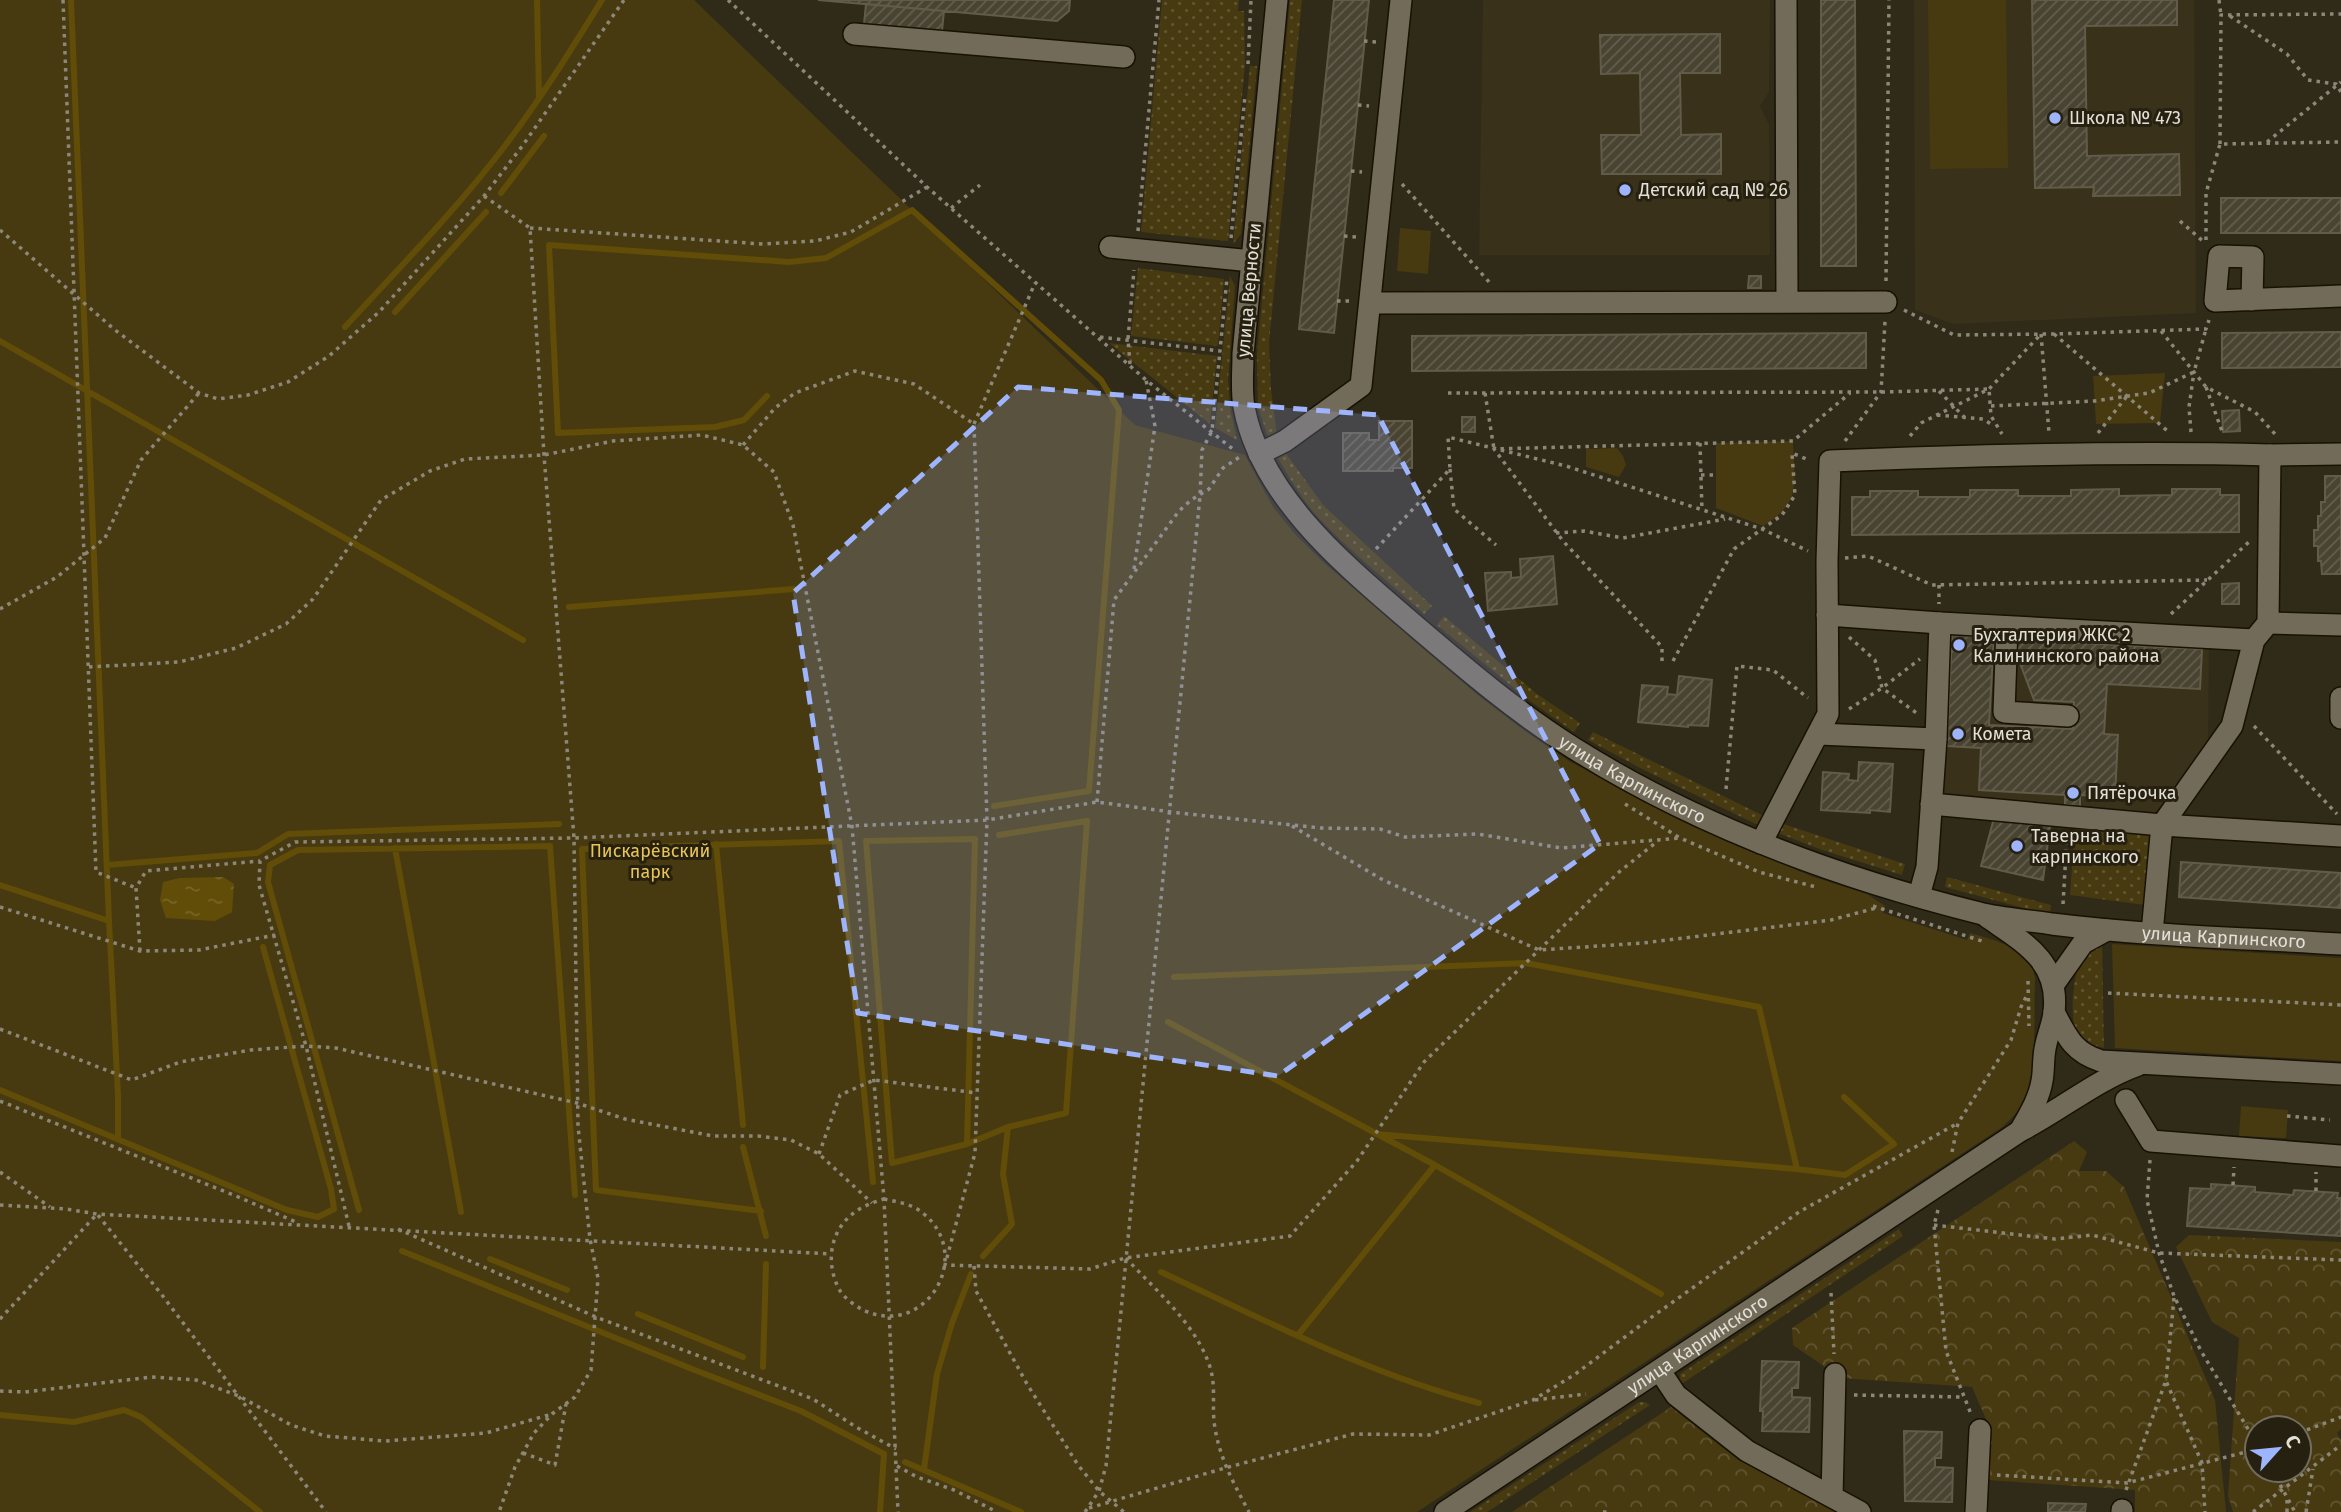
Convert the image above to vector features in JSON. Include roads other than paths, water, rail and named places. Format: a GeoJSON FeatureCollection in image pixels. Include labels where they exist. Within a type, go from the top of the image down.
{"type":"FeatureCollection","features":[{"type":"Feature","properties":{"kind":"street","name":"улица Верности"},"geometry":{"type":"LineString","coordinates":[[1277,0],[1242,382],[1244,405],[1250,432],[1250,455],[1333,553]]}},
{"type":"Feature","properties":{"kind":"street"},"geometry":{"type":"LineString","coordinates":[[1250,455],[1285,441],[1360,386],[1403,29],[1401,0]]}},
{"type":"Feature","properties":{"kind":"street"},"geometry":{"type":"LineString","coordinates":[[1786,0],[1787,300]]}},
{"type":"Feature","properties":{"kind":"street"},"geometry":{"type":"LineString","coordinates":[[854,34],[1124,57]]}},
{"type":"Feature","properties":{"kind":"street"},"geometry":{"type":"LineString","coordinates":[[1110,247],[1252,261]]}},
{"type":"Feature","properties":{"kind":"street"},"geometry":{"type":"LineString","coordinates":[[2252,300],[2253,257],[2212,250],[2216,301],[2252,300],[2341,296]]}},
{"type":"Feature","properties":{"kind":"street"},"geometry":{"type":"LineString","coordinates":[[1370,303],[1787,300],[1886,302]]}},
{"type":"Feature","properties":{"kind":"street"},"geometry":{"type":"LineString","coordinates":[[2152,933],[2162,825],[2232,726],[2254,640],[2268,623],[2269,523],[2276,448]]}},
{"type":"Feature","properties":{"kind":"street"},"geometry":{"type":"LineString","coordinates":[[1761,843],[1823,724],[1830,461],[2020,454],[2245,454],[2276,448],[2341,454]]}},
{"type":"Feature","properties":{"kind":"street","name":"улица Карпинского"},"geometry":{"type":"LineString","coordinates":[[1333,553],[1469,670],[1534,721],[1637,784],[1761,843],[1817,864],[1982,914],[2107,930],[2341,944]]}},
{"type":"Feature","properties":{"kind":"street"},"geometry":{"type":"LineString","coordinates":[[1827,616],[2254,640]]}},
{"type":"Feature","properties":{"kind":"street"},"geometry":{"type":"LineString","coordinates":[[1919,896],[1927,867],[1940,623]]}},
{"type":"Feature","properties":{"kind":"street"},"geometry":{"type":"LineString","coordinates":[[2268,623],[2341,625]]}},
{"type":"Feature","properties":{"kind":"street"},"geometry":{"type":"LineString","coordinates":[[2007,627],[2004,712],[2068,716]]}},
{"type":"Feature","properties":{"kind":"street"},"geometry":{"type":"LineString","coordinates":[[2341,698],[2341,718]]}},
{"type":"Feature","properties":{"kind":"street"},"geometry":{"type":"LineString","coordinates":[[1823,724],[1936,733]]}},
{"type":"Feature","properties":{"kind":"street"},"geometry":{"type":"LineString","coordinates":[[1931,804],[2162,825],[2341,836]]}},
{"type":"Feature","properties":{"kind":"street","name":"улица Карпинского"},"geometry":{"type":"LineString","coordinates":[[1982,914],[2032,949],[2045,964],[2054,984]]}},
{"type":"Feature","properties":{"kind":"street"},"geometry":{"type":"LineString","coordinates":[[2054,1012],[2054,984],[2083,943],[2107,930]]}},
{"type":"Feature","properties":{"kind":"street","name":"улица Карпинского"},"geometry":{"type":"LineString","coordinates":[[2054,1012],[2075,1048],[2088,1057],[2101,1061],[2341,1074]]}},
{"type":"Feature","properties":{"kind":"street","name":"улица Карпинского"},"geometry":{"type":"LineString","coordinates":[[2020,1131],[2035,1105],[2042,1083],[2044,1050],[2054,1012]]}},
{"type":"Feature","properties":{"kind":"street","name":"улица Карпинского"},"geometry":{"type":"LineString","coordinates":[[1445,1512],[2020,1131],[2050,1116],[2115,1073],[2138,1065]]}},
{"type":"Feature","properties":{"kind":"street"},"geometry":{"type":"LineString","coordinates":[[2126,1100],[2151,1141],[2341,1156]]}},
{"type":"Feature","properties":{"kind":"street"},"geometry":{"type":"LineString","coordinates":[[1660,1371],[1676,1395],[1747,1451],[1860,1512]]}},
{"type":"Feature","properties":{"kind":"street"},"geometry":{"type":"LineString","coordinates":[[1832,1496],[1835,1384]]}},
{"type":"Feature","properties":{"kind":"street"},"geometry":{"type":"LineString","coordinates":[[1976,1512],[1980,1430]]}},
{"type":"Feature","properties":{"kind":"water"},"geometry":{"type":"Polygon","coordinates":[[[223,877],[234,884],[232,912],[215,921],[166,918],[160,900],[163,882],[180,878],[223,877]]]}},
{"type":"Feature","properties":{"kind":"waterway"},"geometry":{"type":"LineString","coordinates":[[71,0],[118,1139]]}},
{"type":"Feature","properties":{"kind":"waterway"},"geometry":{"type":"LineString","coordinates":[[537,0],[539,98]]}},
{"type":"Feature","properties":{"kind":"waterway"},"geometry":{"type":"LineString","coordinates":[[345,327],[486,170],[543,93],[602,0]]}},
{"type":"Feature","properties":{"kind":"waterway"},"geometry":{"type":"LineString","coordinates":[[501,193],[544,136]]}},
{"type":"Feature","properties":{"kind":"waterway"},"geometry":{"type":"LineString","coordinates":[[767,396],[744,420],[715,427],[558,433],[549,245],[789,262],[826,258],[912,210],[1101,380],[1119,410],[1089,791],[994,806]]}},
{"type":"Feature","properties":{"kind":"waterway"},"geometry":{"type":"LineString","coordinates":[[395,312],[486,212]]}},
{"type":"Feature","properties":{"kind":"waterway"},"geometry":{"type":"LineString","coordinates":[[0,341],[523,640]]}},
{"type":"Feature","properties":{"kind":"waterway"},"geometry":{"type":"LineString","coordinates":[[569,607],[794,589]]}},
{"type":"Feature","properties":{"kind":"waterway"},"geometry":{"type":"LineString","coordinates":[[967,1144],[975,839],[866,841],[892,1163],[967,1144],[1008,1127],[1066,1113],[1087,821],[999,835]]}},
{"type":"Feature","properties":{"kind":"waterway"},"geometry":{"type":"LineString","coordinates":[[107,865],[257,853],[288,834],[559,824]]}},
{"type":"Feature","properties":{"kind":"waterway"},"geometry":{"type":"LineString","coordinates":[[761,1211],[596,1190],[582,849],[839,841],[873,1182]]}},
{"type":"Feature","properties":{"kind":"waterway"},"geometry":{"type":"LineString","coordinates":[[716,844],[743,1125]]}},
{"type":"Feature","properties":{"kind":"waterway"},"geometry":{"type":"LineString","coordinates":[[359,1210],[268,882],[270,865],[298,850],[550,846],[575,1195]]}},
{"type":"Feature","properties":{"kind":"waterway"},"geometry":{"type":"LineString","coordinates":[[395,848],[461,1212]]}},
{"type":"Feature","properties":{"kind":"waterway"},"geometry":{"type":"LineString","coordinates":[[0,885],[109,921]]}},
{"type":"Feature","properties":{"kind":"waterway"},"geometry":{"type":"LineString","coordinates":[[0,1090],[287,1210],[318,1217],[334,1209],[331,1189],[263,947]]}},
{"type":"Feature","properties":{"kind":"waterway"},"geometry":{"type":"LineString","coordinates":[[1174,977],[1526,963],[1759,1007],[1797,1169],[1376,1134]]}},
{"type":"Feature","properties":{"kind":"waterway"},"geometry":{"type":"LineString","coordinates":[[1168,1022],[1435,1165],[1661,1294]]}},
{"type":"Feature","properties":{"kind":"waterway"},"geometry":{"type":"LineString","coordinates":[[1797,1169],[1845,1175],[1894,1144],[1844,1097]]}},
{"type":"Feature","properties":{"kind":"waterway"},"geometry":{"type":"LineString","coordinates":[[983,1256],[1012,1224],[1003,1174],[1008,1127]]}},
{"type":"Feature","properties":{"kind":"waterway"},"geometry":{"type":"LineString","coordinates":[[743,1147],[766,1236]]}},
{"type":"Feature","properties":{"kind":"waterway"},"geometry":{"type":"LineString","coordinates":[[1298,1335],[1435,1165]]}},
{"type":"Feature","properties":{"kind":"waterway"},"geometry":{"type":"LineString","coordinates":[[402,1251],[801,1411],[884,1454],[880,1512]]}},
{"type":"Feature","properties":{"kind":"waterway"},"geometry":{"type":"LineString","coordinates":[[490,1259],[567,1290]]}},
{"type":"Feature","properties":{"kind":"waterway"},"geometry":{"type":"LineString","coordinates":[[763,1367],[766,1264]]}},
{"type":"Feature","properties":{"kind":"waterway"},"geometry":{"type":"LineString","coordinates":[[1161,1272],[1357,1361],[1397,1377],[1479,1403]]}},
{"type":"Feature","properties":{"kind":"waterway"},"geometry":{"type":"LineString","coordinates":[[924,1469],[937,1374],[952,1323],[971,1274]]}},
{"type":"Feature","properties":{"kind":"waterway"},"geometry":{"type":"LineString","coordinates":[[638,1314],[743,1357]]}},
{"type":"Feature","properties":{"kind":"waterway"},"geometry":{"type":"LineString","coordinates":[[0,1415],[74,1422],[124,1410],[141,1417],[260,1512]]}},
{"type":"Feature","properties":{"kind":"waterway"},"geometry":{"type":"LineString","coordinates":[[905,1462],[1021,1512]]}},
{"type":"Feature","properties":{"kind":"place","name":"Школа № 473"},"geometry":{"type":"Point","coordinates":[2055,118]}},
{"type":"Feature","properties":{"kind":"place","name":"Детский сад № 26"},"geometry":{"type":"Point","coordinates":[1625,190]}},
{"type":"Feature","properties":{"kind":"place","name":"Бухгалтерия ЖКС 2 Калининского района"},"geometry":{"type":"Point","coordinates":[1959,645]}},
{"type":"Feature","properties":{"kind":"place","name":"Комета"},"geometry":{"type":"Point","coordinates":[1958,734]}},
{"type":"Feature","properties":{"kind":"place","name":"Пятёрочка"},"geometry":{"type":"Point","coordinates":[2073,793]}},
{"type":"Feature","properties":{"kind":"place","name":"Таверна на карпинского"},"geometry":{"type":"Point","coordinates":[2017,846]}},
{"type":"Feature","properties":{"kind":"park label","name":"Пискарёвский парк"},"geometry":{"type":"Point","coordinates":[650,861]}}]}
